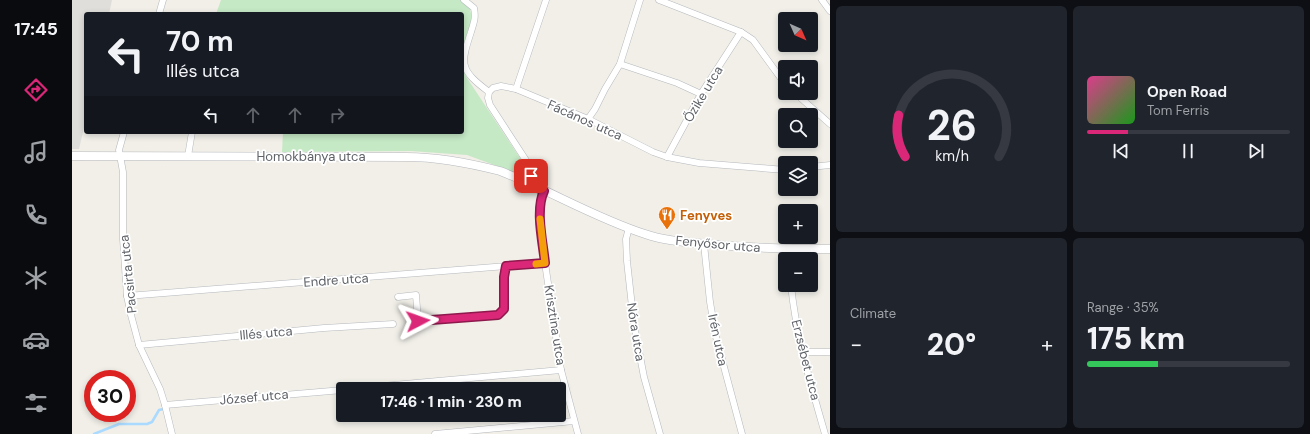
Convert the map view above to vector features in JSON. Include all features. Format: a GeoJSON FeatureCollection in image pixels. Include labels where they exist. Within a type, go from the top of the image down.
{"type":"FeatureCollection","features":[{"type":"Feature","properties":{"kind":"street"},"geometry":{"type":"LineString","coordinates":[[160,12],[163,0]]}},
{"type":"Feature","properties":{"kind":"street"},"geometry":{"type":"LineString","coordinates":[[464,0],[474,8],[476,17],[465,50],[464,62],[468,73],[478,84],[489,92],[488,98],[490,105],[529,165],[531,176],[529,184]]}},
{"type":"Feature","properties":{"kind":"street"},"geometry":{"type":"LineString","coordinates":[[516,89],[546,0]]}},
{"type":"Feature","properties":{"kind":"street"},"geometry":{"type":"LineString","coordinates":[[588,119],[620,64],[640,0]]}},
{"type":"Feature","properties":{"kind":"street"},"geometry":{"type":"LineString","coordinates":[[659,0],[741,32],[753,40],[778,74]]}},
{"type":"Feature","properties":{"kind":"street"},"geometry":{"type":"LineString","coordinates":[[822,0],[830,12]]}},
{"type":"Feature","properties":{"kind":"street","name":"Őzike utca"},"geometry":{"type":"LineString","coordinates":[[666,157],[701,94],[741,32]]}},
{"type":"Feature","properties":{"kind":"street"},"geometry":{"type":"LineString","coordinates":[[620,64],[657,76],[701,94]]}},
{"type":"Feature","properties":{"kind":"street","name":"Fácános utca"},"geometry":{"type":"LineString","coordinates":[[489,92],[493,88],[501,86],[516,89],[588,119],[666,157],[699,163],[778,171]]}},
{"type":"Feature","properties":{"kind":"street"},"geometry":{"type":"LineString","coordinates":[[803,100],[830,124]]}},
{"type":"Feature","properties":{"kind":"street","name":"Pacsirta utca"},"geometry":{"type":"LineString","coordinates":[[123,134],[119,150],[123,172],[123,239],[127,296],[139,345],[159,386],[172,434]]}},
{"type":"Feature","properties":{"kind":"street"},"geometry":{"type":"LineString","coordinates":[[188,156],[192,134]]}},
{"type":"Feature","properties":{"kind":"street","name":"Homokbánya utca"},"geometry":{"type":"LineString","coordinates":[[72,156],[425,157],[449,160],[500,171],[544,191]]}},
{"type":"Feature","properties":{"kind":"street"},"geometry":{"type":"LineString","coordinates":[[818,166],[830,165]]}},
{"type":"Feature","properties":{"kind":"street","name":"Fenyősor utca"},"geometry":{"type":"LineString","coordinates":[[544,191],[629,228],[658,238],[738,247],[830,249]]}},
{"type":"Feature","properties":{"kind":"street","name":"Krisztina utca"},"geometry":{"type":"LineString","coordinates":[[544,191],[540,200],[540,218],[545,263],[561,370],[578,434]]}},
{"type":"Feature","properties":{"kind":"street","name":"Nóra utca"},"geometry":{"type":"LineString","coordinates":[[629,228],[626,240],[632,313],[641,366],[660,434]]}},
{"type":"Feature","properties":{"kind":"street","name":"Irén utca"},"geometry":{"type":"LineString","coordinates":[[704,244],[710,302],[716,337],[742,434]]}},
{"type":"Feature","properties":{"kind":"street","name":"Endre utca"},"geometry":{"type":"LineString","coordinates":[[127,296],[545,263]]}},
{"type":"Feature","properties":{"kind":"street"},"geometry":{"type":"LineString","coordinates":[[398,297],[416,295],[418,321],[498,315],[504,309],[504,277],[506,266]]}},
{"type":"Feature","properties":{"kind":"street","name":"Erzsébet utca"},"geometry":{"type":"LineString","coordinates":[[792,292],[796,323],[825,434]]}},
{"type":"Feature","properties":{"kind":"street","name":"Illés utca"},"geometry":{"type":"LineString","coordinates":[[139,345],[324,328],[393,324]]}},
{"type":"Feature","properties":{"kind":"street"},"geometry":{"type":"LineString","coordinates":[[803,352],[830,352]]}},
{"type":"Feature","properties":{"kind":"street"},"geometry":{"type":"LineString","coordinates":[[427,382],[561,370]]}},
{"type":"Feature","properties":{"kind":"street","name":"József utca"},"geometry":{"type":"LineString","coordinates":[[165,405],[336,391]]}},
{"type":"Feature","properties":{"kind":"street"},"geometry":{"type":"LineString","coordinates":[[434,434],[574,421]]}},
{"type":"Feature","properties":{"kind":"shaded area"},"geometry":{"type":"Polygon","coordinates":[[[72,0],[112,0],[109,12],[84,12],[84,128],[79,149],[72,149],[72,0]]]}},
{"type":"Feature","properties":{"kind":"green space"},"geometry":{"type":"Polygon","coordinates":[[[221,0],[463,0],[470,9],[472,18],[464,44],[464,12],[217,12],[221,0]]]}},
{"type":"Feature","properties":{"kind":"green space"},"geometry":{"type":"Polygon","coordinates":[[[464,70],[465,75],[522,161],[524,176],[467,155],[411,151],[282,152],[283,134],[464,134],[464,70]]]}},
{"type":"Feature","properties":{"kind":"waterway"},"geometry":{"type":"LineString","coordinates":[[94,434],[119,424],[147,424],[152,422],[159,410],[163,409]]}},
{"type":"Feature","properties":{"kind":"slow traffic"},"geometry":{"type":"LineString","coordinates":[[536,264],[545,263],[540,219]]}},
{"type":"Feature","properties":{"kind":"place","name":"Fenyves"},"geometry":{"type":"Point","coordinates":[667,230]}},
{"type":"Feature","properties":{"kind":"route"},"geometry":{"type":"LineString","coordinates":[[418,321],[498,315],[503,312],[505,306],[504,277],[506,266],[545,263],[540,218],[540,200],[544,191],[529,184],[531,176]]}}]}
